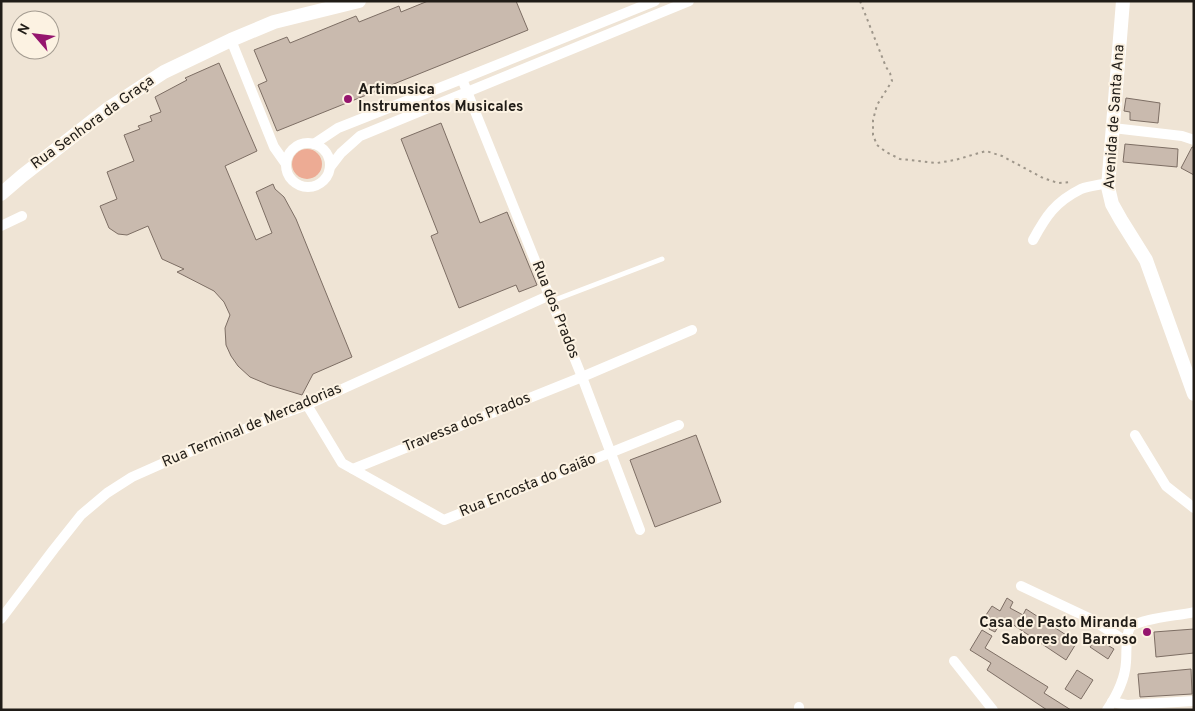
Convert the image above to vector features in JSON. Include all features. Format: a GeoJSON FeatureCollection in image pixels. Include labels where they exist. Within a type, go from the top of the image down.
{"type":"FeatureCollection","features":[{"type":"Feature","properties":{"kind":"street","name":"Rua Senhora da Graça"},"geometry":{"type":"LineString","coordinates":[[1,194],[84,127],[164,72],[274,22],[359,1]]}},
{"type":"Feature","properties":{"kind":"street"},"geometry":{"type":"LineString","coordinates":[[314,144],[338,128],[655,1]]}},
{"type":"Feature","properties":{"kind":"street"},"geometry":{"type":"LineString","coordinates":[[330,166],[360,136],[689,1]]}},
{"type":"Feature","properties":{"kind":"street","name":"Avenida de Santa Ana"},"geometry":{"type":"LineString","coordinates":[[1123,1],[1108,186],[1112,204],[1146,260],[1194,394]]}},
{"type":"Feature","properties":{"kind":"street"},"geometry":{"type":"LineString","coordinates":[[231,40],[274,147],[286,164]]}},
{"type":"Feature","properties":{"kind":"street","name":"Rua dos Prados"},"geometry":{"type":"LineString","coordinates":[[462,79],[551,298],[640,530]]}},
{"type":"Feature","properties":{"kind":"street"},"geometry":{"type":"LineString","coordinates":[[1112,128],[1182,136],[1194,140]]}},
{"type":"Feature","properties":{"kind":"street"},"geometry":{"type":"LineString","coordinates":[[301,144],[314,144],[321,147],[330,159],[329,173],[321,184],[307,188],[294,183],[287,171],[286,164],[295,147],[301,144]]}},
{"type":"Feature","properties":{"kind":"street"},"geometry":{"type":"LineString","coordinates":[[1033,240],[1053,208],[1060,202],[1082,189],[1108,183]]}},
{"type":"Feature","properties":{"kind":"street"},"geometry":{"type":"LineString","coordinates":[[1,226],[22,216]]}},
{"type":"Feature","properties":{"kind":"street","name":"Rua Terminal de Mercadorias"},"geometry":{"type":"LineString","coordinates":[[1,619],[81,516],[107,493],[132,477],[307,405],[551,298]]}},
{"type":"Feature","properties":{"kind":"street","name":"Travessa dos Prados"},"geometry":{"type":"LineString","coordinates":[[353,469],[582,377],[692,330]]}},
{"type":"Feature","properties":{"kind":"street"},"geometry":{"type":"LineString","coordinates":[[307,405],[342,463],[353,469]]}},
{"type":"Feature","properties":{"kind":"street","name":"Rua Encosta do Gaião"},"geometry":{"type":"LineString","coordinates":[[353,469],[444,520],[679,425]]}},
{"type":"Feature","properties":{"kind":"street"},"geometry":{"type":"LineString","coordinates":[[1135,434],[1166,486],[1194,508]]}},
{"type":"Feature","properties":{"kind":"street"},"geometry":{"type":"LineString","coordinates":[[1021,586],[1091,619],[1127,642]]}},
{"type":"Feature","properties":{"kind":"street"},"geometry":{"type":"LineString","coordinates":[[1109,706],[1123,679],[1129,630],[1133,625],[1194,612]]}},
{"type":"Feature","properties":{"kind":"street"},"geometry":{"type":"LineString","coordinates":[[954,661],[993,710]]}},
{"type":"Feature","properties":{"kind":"street"},"geometry":{"type":"LineString","coordinates":[[1109,706],[1194,701]]}},
{"type":"Feature","properties":{"kind":"lane"},"geometry":{"type":"LineString","coordinates":[[551,298],[662,259]]}},
{"type":"Feature","properties":{"kind":"path"},"geometry":{"type":"LineString","coordinates":[[860,1],[892,80],[877,105],[873,120],[873,135],[877,145],[900,159],[937,163],[986,151],[1002,156],[1044,178],[1058,183],[1075,181]]}},
{"type":"Feature","properties":{"kind":"shaded area"},"geometry":{"type":"Polygon","coordinates":[[[307,149],[313,150],[321,158],[321,170],[313,178],[307,179],[301,178],[293,170],[292,164],[293,158],[301,150],[307,149]]]}},
{"type":"Feature","properties":{"kind":"building"},"geometry":{"type":"Polygon","coordinates":[[[428,1],[516,1],[528,30],[277,131],[258,85],[267,81],[254,50],[287,37],[290,43],[356,16],[359,22],[399,6],[401,12],[428,1]]]}},
{"type":"Feature","properties":{"kind":"building"},"geometry":{"type":"Polygon","coordinates":[[[219,63],[257,151],[225,166],[256,240],[272,233],[256,192],[273,184],[275,189],[284,197],[296,219],[352,357],[313,374],[302,395],[250,377],[238,366],[226,345],[225,328],[230,315],[224,302],[214,291],[177,272],[184,269],[162,259],[148,226],[127,235],[118,234],[109,228],[100,206],[117,199],[107,172],[134,161],[124,135],[140,129],[138,126],[152,121],[150,116],[161,112],[155,97],[187,80],[185,78],[219,63]]]}},
{"type":"Feature","properties":{"kind":"building"},"geometry":{"type":"Polygon","coordinates":[[[1126,98],[1160,103],[1158,123],[1130,120],[1130,112],[1124,111],[1126,98]]]}},
{"type":"Feature","properties":{"kind":"building"},"geometry":{"type":"Polygon","coordinates":[[[441,123],[480,223],[507,212],[537,285],[519,292],[516,285],[459,308],[431,236],[438,233],[401,139],[441,123]]]}},
{"type":"Feature","properties":{"kind":"building"},"geometry":{"type":"Polygon","coordinates":[[[1125,144],[1178,149],[1177,167],[1123,162],[1125,144]]]}},
{"type":"Feature","properties":{"kind":"building"},"geometry":{"type":"Polygon","coordinates":[[[1192,147],[1194,147],[1194,175],[1181,168],[1192,147]]]}},
{"type":"Feature","properties":{"kind":"building"},"geometry":{"type":"Polygon","coordinates":[[[696,435],[721,502],[655,527],[630,460],[696,435]]]}},
{"type":"Feature","properties":{"kind":"building"},"geometry":{"type":"Polygon","coordinates":[[[1007,598],[1013,602],[1010,608],[1023,615],[1026,609],[1077,642],[1066,660],[1003,618],[995,632],[989,629],[994,620],[986,615],[992,606],[1000,611],[1007,598]]]}},
{"type":"Feature","properties":{"kind":"building"},"geometry":{"type":"Polygon","coordinates":[[[1194,629],[1194,653],[1156,657],[1154,632],[1194,629]]]}},
{"type":"Feature","properties":{"kind":"building"},"geometry":{"type":"Polygon","coordinates":[[[982,630],[992,636],[985,648],[1048,687],[1044,693],[1071,710],[1047,710],[987,670],[991,663],[970,650],[982,630]]]}},
{"type":"Feature","properties":{"kind":"building"},"geometry":{"type":"Polygon","coordinates":[[[1096,638],[1114,649],[1108,659],[1090,647],[1096,638]]]}},
{"type":"Feature","properties":{"kind":"building"},"geometry":{"type":"Polygon","coordinates":[[[1191,669],[1192,694],[1140,697],[1138,674],[1191,669]]]}},
{"type":"Feature","properties":{"kind":"building"},"geometry":{"type":"Polygon","coordinates":[[[1077,670],[1093,680],[1081,699],[1065,689],[1077,670]]]}},
{"type":"Feature","properties":{"kind":"place","name":"Artimusica Instrumentos Musicales"},"geometry":{"type":"Point","coordinates":[348,99]}},
{"type":"Feature","properties":{"kind":"place","name":"Casa de Pasto Miranda Sabores do Barroso"},"geometry":{"type":"Point","coordinates":[1147,632]}}]}
